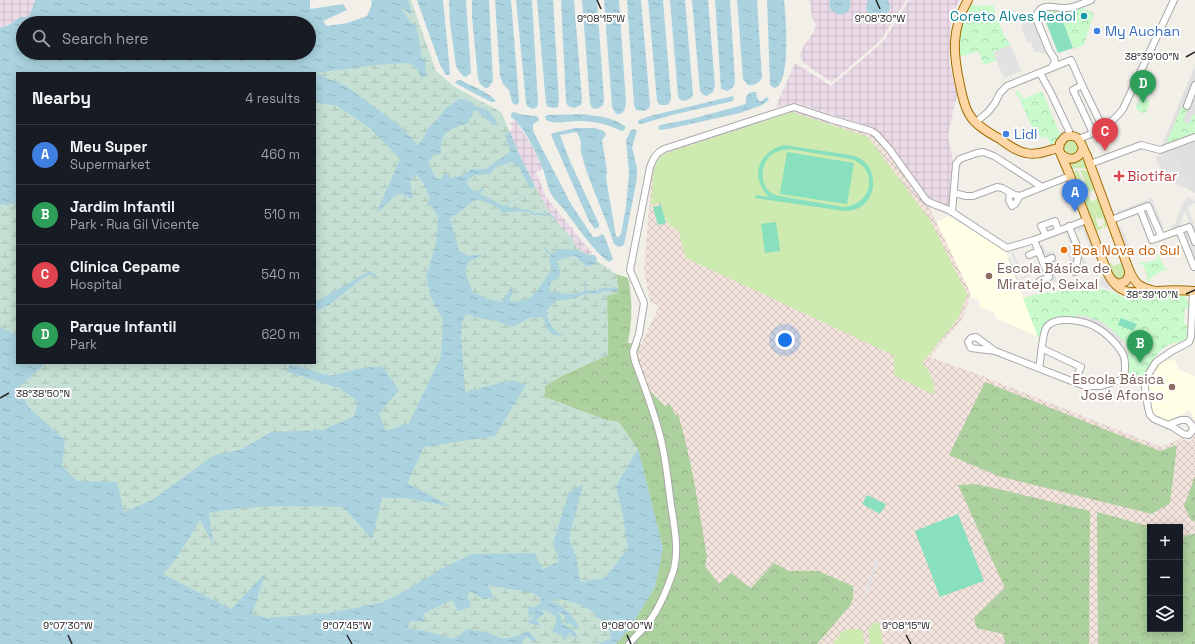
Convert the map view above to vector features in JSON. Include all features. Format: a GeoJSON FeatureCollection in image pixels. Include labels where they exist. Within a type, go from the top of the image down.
{"type":"FeatureCollection","features":[{"type":"Feature","properties":{"kind":"main road"},"geometry":{"type":"LineString","coordinates":[[968,0],[956,26],[954,51],[956,72],[968,114],[976,122],[1020,152],[1032,154],[1061,152],[1068,159],[1080,155],[1082,148]]}},
{"type":"Feature","properties":{"kind":"main road"},"geometry":{"type":"LineString","coordinates":[[1155,291],[1143,288],[1134,280],[1090,164],[1082,148],[1082,144],[1079,139],[1074,136],[1068,136],[1061,141],[1061,152],[1111,280],[1116,285],[1128,292],[1134,293],[1155,291],[1194,291]]}},
{"type":"Feature","properties":{"kind":"main road"},"geometry":{"type":"LineString","coordinates":[[1111,280],[1116,283],[1123,283],[1128,279],[1129,270]]}},
{"type":"Feature","properties":{"kind":"street"},"geometry":{"type":"LineString","coordinates":[[1052,67],[1055,62],[1054,58],[1049,50],[1036,18],[1037,13],[1043,7],[1051,6],[1067,8],[1091,0]]}},
{"type":"Feature","properties":{"kind":"street"},"geometry":{"type":"LineString","coordinates":[[1079,139],[1103,128],[1116,118],[1123,109],[1174,0]]}},
{"type":"Feature","properties":{"kind":"street"},"geometry":{"type":"LineString","coordinates":[[976,122],[988,112],[1000,93],[1007,86],[1071,60],[1103,128]]}},
{"type":"Feature","properties":{"kind":"street"},"geometry":{"type":"LineString","coordinates":[[1040,73],[1069,131],[1068,136]]}},
{"type":"Feature","properties":{"kind":"street"},"geometry":{"type":"LineString","coordinates":[[1082,85],[1073,90],[1093,133]]}},
{"type":"Feature","properties":{"kind":"street"},"geometry":{"type":"LineString","coordinates":[[1187,106],[1195,85]]}},
{"type":"Feature","properties":{"kind":"street"},"geometry":{"type":"LineString","coordinates":[[629,644],[649,622],[665,593],[674,568],[676,547],[674,520],[661,438],[633,352],[639,334],[644,303],[630,270],[650,167],[653,159],[660,151],[794,106],[830,119],[871,131],[876,134],[890,150],[926,200],[932,205],[948,209],[1008,248],[1087,220]]}},
{"type":"Feature","properties":{"kind":"street"},"geometry":{"type":"LineString","coordinates":[[1090,164],[1141,145],[1160,150],[1195,137]]}},
{"type":"Feature","properties":{"kind":"street"},"geometry":{"type":"LineString","coordinates":[[952,212],[956,164],[960,159],[977,153],[983,152],[994,156],[1042,187]]}},
{"type":"Feature","properties":{"kind":"street"},"geometry":{"type":"LineString","coordinates":[[954,193],[973,196],[997,187],[1002,188],[1014,195],[1020,196],[1070,176]]}},
{"type":"Feature","properties":{"kind":"street"},"geometry":{"type":"LineString","coordinates":[[1010,193],[1009,200],[1012,206],[1020,196]]}},
{"type":"Feature","properties":{"kind":"street"},"geometry":{"type":"LineString","coordinates":[[1111,220],[1148,206],[1161,236]]}},
{"type":"Feature","properties":{"kind":"street"},"geometry":{"type":"LineString","coordinates":[[1140,209],[1152,240],[1189,227],[1195,242]]}},
{"type":"Feature","properties":{"kind":"street"},"geometry":{"type":"LineString","coordinates":[[1046,235],[1041,226],[1055,221],[1058,230]]}},
{"type":"Feature","properties":{"kind":"street"},"geometry":{"type":"LineString","coordinates":[[1069,226],[1079,251],[1075,272]]}},
{"type":"Feature","properties":{"kind":"street"},"geometry":{"type":"LineString","coordinates":[[1179,230],[1195,267]]}},
{"type":"Feature","properties":{"kind":"street"},"geometry":{"type":"LineString","coordinates":[[1034,240],[1049,277],[1040,281]]}},
{"type":"Feature","properties":{"kind":"street"},"geometry":{"type":"LineString","coordinates":[[1029,255],[1039,251]]}},
{"type":"Feature","properties":{"kind":"street"},"geometry":{"type":"LineString","coordinates":[[1043,262],[1052,258]]}},
{"type":"Feature","properties":{"kind":"street"},"geometry":{"type":"LineString","coordinates":[[1168,425],[1154,419],[1150,414],[1144,381],[1156,362],[1172,351],[1192,343],[1191,337],[1194,291]]}},
{"type":"Feature","properties":{"kind":"street"},"geometry":{"type":"LineString","coordinates":[[1039,368],[1043,338],[1046,328],[1052,322],[1060,320],[1086,322],[1098,328],[1118,347],[1124,356],[1124,379]]}},
{"type":"Feature","properties":{"kind":"street"},"geometry":{"type":"LineString","coordinates":[[1042,348],[1081,367],[1074,382]]}},
{"type":"Feature","properties":{"kind":"street"},"geometry":{"type":"LineString","coordinates":[[995,351],[1086,386],[1100,386],[1124,379],[1144,381]]}},
{"type":"Feature","properties":{"kind":"shaded area"},"geometry":{"type":"Polygon","coordinates":[[[0,0],[35,0],[29,16],[16,16],[16,20],[9,25],[0,28],[0,0]]]}},
{"type":"Feature","properties":{"kind":"shaded area"},"geometry":{"type":"Polygon","coordinates":[[[808,0],[906,0],[881,40],[832,82],[802,61],[800,55],[816,25],[812,17],[810,2],[808,0]]]}},
{"type":"Feature","properties":{"kind":"shaded area"},"geometry":{"type":"Polygon","coordinates":[[[909,0],[960,0],[951,14],[949,62],[957,94],[948,135],[953,161],[951,208],[928,200],[877,130],[797,103],[776,107],[795,63],[831,86],[883,42],[909,0]]]}},
{"type":"Feature","properties":{"kind":"shaded area"},"geometry":{"type":"Polygon","coordinates":[[[1033,19],[1046,54],[1034,51],[1031,42],[1027,43],[1021,26],[1026,21],[1033,19]]]}},
{"type":"Feature","properties":{"kind":"shaded area"},"geometry":{"type":"Polygon","coordinates":[[[1011,45],[1021,71],[1004,78],[993,52],[1011,45]]]}},
{"type":"Feature","properties":{"kind":"shaded area"},"geometry":{"type":"Polygon","coordinates":[[[1195,66],[1195,193],[1169,177],[1160,150],[1195,66]]]}},
{"type":"Feature","properties":{"kind":"shaded area"},"geometry":{"type":"Polygon","coordinates":[[[791,109],[872,134],[883,146],[931,211],[971,294],[962,319],[930,357],[977,374],[1161,447],[1182,438],[1184,440],[1192,441],[1195,433],[1195,644],[633,644],[668,590],[648,389],[637,354],[659,306],[650,302],[644,271],[653,162],[663,151],[791,109]]]}},
{"type":"Feature","properties":{"kind":"shaded area"},"geometry":{"type":"Polygon","coordinates":[[[515,120],[532,146],[543,169],[536,172],[546,197],[592,253],[590,256],[577,249],[573,243],[574,242],[555,218],[549,213],[519,154],[510,132],[513,128],[510,123],[515,120]]]}},
{"type":"Feature","properties":{"kind":"shaded area"},"geometry":{"type":"Polygon","coordinates":[[[1174,150],[1191,184],[1185,181],[1181,187],[1169,180],[1167,175],[1165,178],[1163,177],[1156,159],[1157,156],[1174,150]]]}},
{"type":"Feature","properties":{"kind":"shaded area"},"geometry":{"type":"Polygon","coordinates":[[[1187,197],[1195,201],[1195,203],[1187,207],[1195,227],[1195,238],[1185,211],[1179,227],[1172,229],[1171,226],[1175,224],[1181,207],[1187,197]]]}},
{"type":"Feature","properties":{"kind":"shaded area"},"geometry":{"type":"Polygon","coordinates":[[[1152,198],[1164,229],[1160,230],[1149,204],[1117,216],[1116,212],[1152,198]]]}},
{"type":"Feature","properties":{"kind":"shaded area","name":"Escola Básica de Miratejo, Seixal"},"geometry":{"type":"Polygon","coordinates":[[[948,216],[1005,249],[1038,337],[996,318],[994,312],[979,307],[979,300],[970,297],[971,294],[936,223],[948,216]]]}},
{"type":"Feature","properties":{"kind":"shaded area"},"geometry":{"type":"Polygon","coordinates":[[[1083,225],[1086,227],[1095,252],[1083,256],[1081,253],[1090,249],[1083,230],[1078,231],[1076,228],[1083,225]]]}},
{"type":"Feature","properties":{"kind":"shaded area"},"geometry":{"type":"Polygon","coordinates":[[[1121,226],[1133,256],[1130,257],[1118,227],[1121,226]]]}},
{"type":"Feature","properties":{"kind":"shaded area"},"geometry":{"type":"Polygon","coordinates":[[[1189,227],[1195,242],[1195,266],[1179,231],[1189,227]]]}},
{"type":"Feature","properties":{"kind":"shaded area"},"geometry":{"type":"Polygon","coordinates":[[[1068,228],[1075,246],[1069,249],[1075,265],[1071,267],[1073,272],[1085,268],[1081,258],[1084,257],[1089,269],[1072,276],[1067,264],[1070,262],[1065,247],[1071,245],[1065,232],[1058,234],[1068,228]]]}},
{"type":"Feature","properties":{"kind":"shaded area"},"geometry":{"type":"Polygon","coordinates":[[[1043,245],[1046,253],[1053,251],[1058,264],[1052,267],[1057,281],[1039,288],[1037,284],[1052,278],[1046,263],[1049,262],[1050,264],[1054,262],[1051,255],[1048,256],[1049,258],[1044,259],[1039,246],[1043,245]]]}},
{"type":"Feature","properties":{"kind":"shaded area"},"geometry":{"type":"Polygon","coordinates":[[[1014,252],[1019,267],[1025,265],[1029,276],[1023,278],[1024,282],[1018,284],[1008,258],[1010,258],[1019,280],[1021,279],[1020,277],[1027,275],[1024,267],[1021,268],[1023,273],[1019,274],[1011,253],[1014,252]]]}},
{"type":"Feature","properties":{"kind":"shaded area"},"geometry":{"type":"Polygon","coordinates":[[[1104,275],[1107,281],[1116,290],[1115,291],[1097,285],[1104,275]]]}},
{"type":"Feature","properties":{"kind":"shaded area"},"geometry":{"type":"Polygon","coordinates":[[[1077,315],[1103,322],[1124,341],[1120,345],[1076,319],[1077,315]]]}},
{"type":"Feature","properties":{"kind":"shaded area","name":"Escola Básica José Afonso"},"geometry":{"type":"Polygon","coordinates":[[[1166,358],[1170,361],[1174,359],[1179,370],[1195,376],[1195,421],[1190,410],[1168,421],[1153,416],[1148,391],[1149,383],[1159,364],[1166,358]]]}},
{"type":"Feature","properties":{"kind":"shaded area"},"geometry":{"type":"Polygon","coordinates":[[[876,559],[879,560],[866,596],[863,595],[876,559]]]}},
{"type":"Feature","properties":{"kind":"green space"},"geometry":{"type":"Polygon","coordinates":[[[384,0],[411,0],[436,71],[455,87],[501,112],[519,154],[549,213],[575,241],[573,243],[577,248],[582,252],[594,255],[597,258],[596,260],[616,274],[618,293],[607,296],[608,355],[561,376],[545,386],[544,397],[606,420],[619,422],[638,449],[663,548],[655,587],[629,629],[616,644],[0,644],[0,141],[16,137],[16,364],[316,364],[316,72],[152,72],[167,60],[239,60],[321,69],[384,0]]]}},
{"type":"Feature","properties":{"kind":"green space"},"geometry":{"type":"Polygon","coordinates":[[[966,4],[983,6],[993,5],[1002,31],[1011,45],[994,52],[997,60],[984,65],[978,51],[959,56],[957,26],[966,4]]]}},
{"type":"Feature","properties":{"kind":"green space"},"geometry":{"type":"Polygon","coordinates":[[[1054,8],[1076,10],[1082,8],[1094,13],[1084,45],[1074,49],[1061,16],[1045,19],[1042,10],[1054,8]]]}},
{"type":"Feature","properties":{"kind":"green space"},"geometry":{"type":"Polygon","coordinates":[[[1061,16],[1073,48],[1058,53],[1046,22],[1061,16]]]}},
{"type":"Feature","properties":{"kind":"green space"},"geometry":{"type":"Polygon","coordinates":[[[1019,91],[1023,99],[1042,91],[1061,136],[1056,142],[1051,145],[1046,136],[1041,138],[1038,133],[1035,134],[1018,95],[1016,95],[1015,92],[1019,91]]]}},
{"type":"Feature","properties":{"kind":"green space"},"geometry":{"type":"Polygon","coordinates":[[[1141,94],[1149,101],[1145,114],[1137,110],[1136,107],[1141,94]]]}},
{"type":"Feature","properties":{"kind":"green space"},"geometry":{"type":"Polygon","coordinates":[[[1182,106],[1188,108],[1183,121],[1189,124],[1193,114],[1195,115],[1195,133],[1166,144],[1182,106]]]}},
{"type":"Feature","properties":{"kind":"green space"},"geometry":{"type":"Polygon","coordinates":[[[792,112],[868,137],[930,220],[967,294],[959,317],[922,363],[932,378],[935,395],[895,376],[893,355],[686,258],[678,229],[670,225],[668,222],[664,215],[661,203],[651,205],[653,174],[657,161],[664,154],[792,112]]]}},
{"type":"Feature","properties":{"kind":"green space"},"geometry":{"type":"Polygon","coordinates":[[[1075,139],[1081,149],[1072,157],[1064,153],[1063,144],[1069,140],[1075,139]]]}},
{"type":"Feature","properties":{"kind":"green space"},"geometry":{"type":"Polygon","coordinates":[[[784,145],[855,156],[867,164],[870,169],[873,181],[871,194],[859,208],[844,211],[755,198],[756,195],[769,197],[759,181],[758,174],[759,166],[763,159],[775,148],[784,145]],[[789,149],[780,151],[771,155],[765,163],[763,168],[764,184],[770,192],[779,196],[844,207],[854,204],[862,199],[867,192],[869,184],[869,176],[865,169],[859,163],[850,159],[789,149]]]}},
{"type":"Feature","properties":{"kind":"green space"},"geometry":{"type":"Polygon","coordinates":[[[787,152],[854,163],[847,204],[780,194],[787,152]]]}},
{"type":"Feature","properties":{"kind":"green space"},"geometry":{"type":"Polygon","coordinates":[[[1083,156],[1089,169],[1077,168],[1071,170],[1069,163],[1083,156]]]}},
{"type":"Feature","properties":{"kind":"green space"},"geometry":{"type":"Polygon","coordinates":[[[1078,170],[1087,194],[1081,197],[1071,172],[1078,170]]]}},
{"type":"Feature","properties":{"kind":"green space"},"geometry":{"type":"Polygon","coordinates":[[[1080,170],[1089,171],[1097,189],[1089,192],[1080,170]]]}},
{"type":"Feature","properties":{"kind":"green space"},"geometry":{"type":"Polygon","coordinates":[[[1088,195],[1091,202],[1100,197],[1110,225],[1104,228],[1103,224],[1105,223],[1103,218],[1098,219],[1093,206],[1099,227],[1102,226],[1103,228],[1094,232],[1082,197],[1088,195]]]}},
{"type":"Feature","properties":{"kind":"green space"},"geometry":{"type":"Polygon","coordinates":[[[661,205],[666,223],[658,225],[653,207],[661,205]]]}},
{"type":"Feature","properties":{"kind":"green space"},"geometry":{"type":"Polygon","coordinates":[[[776,222],[780,251],[765,253],[761,224],[776,222]]]}},
{"type":"Feature","properties":{"kind":"green space"},"geometry":{"type":"Polygon","coordinates":[[[1161,255],[1159,256],[1165,269],[1168,269],[1165,272],[1163,270],[1149,279],[1151,281],[1149,282],[1146,279],[1148,277],[1143,264],[1140,266],[1140,263],[1142,261],[1145,263],[1159,259],[1156,256],[1161,255]]]}},
{"type":"Feature","properties":{"kind":"green space"},"geometry":{"type":"Polygon","coordinates":[[[1124,262],[1127,276],[1116,282],[1106,265],[1111,263],[1113,266],[1124,262]]]}},
{"type":"Feature","properties":{"kind":"green space"},"geometry":{"type":"Polygon","coordinates":[[[616,274],[628,278],[631,294],[631,310],[628,343],[641,344],[637,354],[648,389],[665,406],[670,404],[675,415],[678,414],[698,503],[707,557],[705,566],[719,584],[731,573],[751,588],[774,563],[789,571],[818,571],[853,586],[853,599],[849,607],[817,644],[616,644],[629,629],[655,587],[619,422],[606,420],[544,397],[545,386],[561,376],[608,355],[607,296],[618,288],[616,274]]]}},
{"type":"Feature","properties":{"kind":"green space"},"geometry":{"type":"Polygon","coordinates":[[[1095,289],[1110,291],[1131,298],[1166,294],[1180,294],[1186,297],[1189,307],[1185,309],[1184,324],[1187,324],[1187,335],[1185,339],[1162,349],[1144,374],[1134,378],[1129,374],[1126,343],[1103,323],[1077,315],[1076,317],[1057,318],[1045,325],[1039,338],[1038,337],[1023,298],[1049,292],[1095,289]]]}},
{"type":"Feature","properties":{"kind":"green space"},"geometry":{"type":"Polygon","coordinates":[[[1121,318],[1137,324],[1133,331],[1118,325],[1121,318]]]}},
{"type":"Feature","properties":{"kind":"green space"},"geometry":{"type":"Polygon","coordinates":[[[985,382],[1160,451],[1177,445],[1170,503],[1152,514],[998,476],[949,455],[985,382]]]}},
{"type":"Feature","properties":{"kind":"green space"},"geometry":{"type":"Polygon","coordinates":[[[1195,476],[1195,521],[1191,520],[1184,506],[1195,476]]]}},
{"type":"Feature","properties":{"kind":"green space"},"geometry":{"type":"Polygon","coordinates":[[[977,484],[1090,511],[1089,644],[1005,644],[1003,634],[977,628],[974,618],[1005,588],[958,485],[977,484]]]}},
{"type":"Feature","properties":{"kind":"green space"},"geometry":{"type":"Polygon","coordinates":[[[867,495],[886,504],[880,514],[862,504],[867,495]]]}},
{"type":"Feature","properties":{"kind":"green space"},"geometry":{"type":"Polygon","coordinates":[[[1097,512],[1147,526],[1147,632],[1183,632],[1183,538],[1187,535],[1195,534],[1195,644],[1098,644],[1097,512]]]}},
{"type":"Feature","properties":{"kind":"green space"},"geometry":{"type":"Polygon","coordinates":[[[958,514],[984,581],[940,597],[915,531],[958,514]]]}},
{"type":"Feature","properties":{"kind":"green space"},"geometry":{"type":"Polygon","coordinates":[[[879,622],[883,644],[870,644],[868,630],[875,623],[879,622]]]}},
{"type":"Feature","properties":{"kind":"green space"},"geometry":{"type":"Polygon","coordinates":[[[861,629],[863,631],[864,644],[833,643],[844,630],[861,629]]]}},
{"type":"Feature","properties":{"kind":"water"},"geometry":{"type":"Polygon","coordinates":[[[35,0],[310,0],[310,9],[343,4],[347,10],[323,21],[327,26],[347,23],[367,16],[372,4],[371,0],[408,0],[412,15],[401,8],[410,22],[416,25],[422,58],[425,60],[426,74],[428,76],[421,78],[417,69],[410,63],[384,64],[316,73],[16,72],[16,203],[6,205],[0,204],[0,28],[9,25],[16,20],[16,60],[316,60],[316,16],[29,16],[35,0]]]}},
{"type":"Feature","properties":{"kind":"water"},"geometry":{"type":"Polygon","coordinates":[[[417,0],[443,0],[449,75],[446,75],[440,65],[417,0]]]}},
{"type":"Feature","properties":{"kind":"water"},"geometry":{"type":"Polygon","coordinates":[[[449,0],[466,0],[471,73],[466,77],[463,76],[456,67],[450,22],[449,0]]]}},
{"type":"Feature","properties":{"kind":"water"},"geometry":{"type":"Polygon","coordinates":[[[472,0],[489,0],[493,81],[488,88],[485,88],[480,84],[478,78],[472,17],[472,0]]]}},
{"type":"Feature","properties":{"kind":"water"},"geometry":{"type":"Polygon","coordinates":[[[495,0],[511,0],[519,100],[519,103],[515,105],[512,102],[509,90],[503,84],[500,76],[495,0]]]}},
{"type":"Feature","properties":{"kind":"water"},"geometry":{"type":"Polygon","coordinates":[[[516,0],[532,0],[538,104],[537,107],[533,109],[527,106],[526,102],[516,0]]]}},
{"type":"Feature","properties":{"kind":"water"},"geometry":{"type":"Polygon","coordinates":[[[537,0],[553,0],[559,100],[558,107],[554,108],[548,107],[546,104],[537,0]]]}},
{"type":"Feature","properties":{"kind":"water"},"geometry":{"type":"Polygon","coordinates":[[[561,0],[574,0],[582,99],[581,105],[574,108],[568,106],[566,102],[561,0]]]}},
{"type":"Feature","properties":{"kind":"water"},"geometry":{"type":"Polygon","coordinates":[[[582,0],[597,0],[604,99],[603,105],[597,109],[592,108],[590,103],[582,0]]]}},
{"type":"Feature","properties":{"kind":"water"},"geometry":{"type":"Polygon","coordinates":[[[604,0],[619,0],[626,103],[624,112],[621,114],[616,114],[612,107],[604,0]]]}},
{"type":"Feature","properties":{"kind":"water"},"geometry":{"type":"Polygon","coordinates":[[[627,0],[641,0],[650,104],[649,108],[644,111],[636,110],[634,105],[627,0]]]}},
{"type":"Feature","properties":{"kind":"water"},"geometry":{"type":"Polygon","coordinates":[[[648,0],[663,0],[671,98],[667,105],[660,105],[657,101],[648,0]]]}},
{"type":"Feature","properties":{"kind":"water"},"geometry":{"type":"Polygon","coordinates":[[[670,0],[685,0],[693,94],[691,98],[685,101],[680,100],[678,96],[670,0]]]}},
{"type":"Feature","properties":{"kind":"water"},"geometry":{"type":"Polygon","coordinates":[[[692,0],[708,0],[715,85],[713,92],[707,96],[703,95],[700,91],[692,0]]]}},
{"type":"Feature","properties":{"kind":"water"},"geometry":{"type":"Polygon","coordinates":[[[715,0],[730,0],[735,81],[734,86],[728,91],[721,89],[715,0]]]}},
{"type":"Feature","properties":{"kind":"water"},"geometry":{"type":"Polygon","coordinates":[[[737,0],[757,0],[762,78],[758,83],[752,85],[748,85],[743,79],[737,0]]]}},
{"type":"Feature","properties":{"kind":"water"},"geometry":{"type":"Polygon","coordinates":[[[767,0],[784,0],[785,8],[785,68],[779,85],[774,88],[770,85],[767,0]]]}},
{"type":"Feature","properties":{"kind":"water"},"geometry":{"type":"Polygon","coordinates":[[[830,0],[850,0],[848,12],[837,14],[833,12],[829,5],[830,0]]]}},
{"type":"Feature","properties":{"kind":"water"},"geometry":{"type":"Polygon","coordinates":[[[868,0],[888,0],[890,7],[888,13],[878,17],[868,13],[866,8],[868,0]]]}},
{"type":"Feature","properties":{"kind":"water"},"geometry":{"type":"Polygon","coordinates":[[[316,73],[346,86],[401,127],[418,145],[428,128],[446,108],[459,99],[465,99],[473,103],[475,106],[488,110],[498,123],[494,125],[478,111],[474,111],[468,123],[447,132],[442,141],[441,154],[434,155],[428,162],[436,179],[442,178],[443,173],[450,175],[451,179],[465,174],[471,169],[486,169],[509,153],[510,151],[505,135],[510,132],[535,187],[530,188],[519,167],[512,162],[496,167],[490,174],[476,175],[469,178],[467,184],[474,192],[485,187],[480,194],[504,206],[530,191],[508,205],[508,207],[532,211],[534,213],[549,213],[555,218],[550,215],[533,215],[529,212],[517,211],[506,212],[504,214],[500,209],[493,205],[481,200],[475,200],[450,219],[459,251],[469,256],[484,254],[469,262],[465,270],[472,292],[501,302],[512,285],[513,290],[510,299],[511,302],[529,299],[537,291],[551,270],[549,259],[551,255],[547,253],[543,246],[549,252],[555,253],[558,249],[575,250],[594,255],[597,258],[595,263],[591,266],[586,266],[575,256],[557,261],[560,271],[559,278],[551,282],[549,291],[567,294],[581,293],[585,291],[584,288],[586,284],[586,290],[589,291],[614,287],[618,288],[618,291],[603,291],[597,294],[585,294],[573,299],[555,302],[546,312],[554,329],[564,336],[554,335],[546,328],[546,323],[542,317],[530,318],[512,327],[495,320],[466,314],[462,322],[461,334],[465,392],[512,380],[526,385],[495,436],[424,447],[407,483],[452,507],[406,498],[382,498],[372,539],[343,507],[282,506],[239,508],[209,513],[213,544],[200,520],[176,559],[163,574],[231,609],[265,574],[252,614],[267,618],[330,613],[380,603],[400,594],[441,569],[472,554],[534,553],[543,569],[559,561],[553,543],[569,492],[583,484],[569,538],[577,561],[580,582],[605,578],[628,548],[623,515],[616,486],[638,449],[663,548],[655,587],[629,629],[616,644],[598,644],[611,638],[605,621],[594,617],[595,613],[579,605],[569,601],[551,599],[551,602],[559,604],[563,607],[578,624],[578,629],[569,623],[568,625],[566,624],[565,616],[559,612],[562,622],[574,631],[578,638],[573,637],[570,633],[568,633],[570,636],[565,636],[567,640],[565,641],[560,634],[559,635],[552,632],[556,623],[556,617],[551,613],[542,610],[544,614],[536,620],[541,626],[528,623],[534,615],[533,613],[529,619],[528,607],[534,607],[540,604],[541,598],[533,593],[488,585],[494,598],[484,599],[471,592],[467,593],[471,607],[458,611],[452,600],[423,614],[424,622],[410,621],[408,628],[430,632],[453,639],[468,629],[489,633],[503,639],[517,636],[528,631],[536,639],[532,642],[527,636],[521,644],[0,644],[0,327],[16,334],[16,364],[45,364],[19,387],[29,408],[65,440],[62,466],[77,481],[117,482],[124,512],[152,500],[213,456],[242,449],[271,432],[322,430],[355,416],[357,401],[339,388],[286,371],[291,364],[330,376],[363,368],[382,366],[399,390],[379,413],[386,431],[409,423],[441,357],[443,320],[431,298],[426,277],[436,244],[438,218],[432,205],[426,207],[430,199],[424,184],[416,174],[410,181],[413,199],[398,193],[376,214],[400,159],[370,128],[337,106],[316,102],[316,73]]]}},
{"type":"Feature","properties":{"kind":"water"},"geometry":{"type":"Polygon","coordinates":[[[460,80],[484,92],[496,101],[491,102],[455,83],[456,81],[460,80]]]}},
{"type":"Feature","properties":{"kind":"water"},"geometry":{"type":"Polygon","coordinates":[[[756,92],[757,98],[760,102],[767,97],[769,100],[762,105],[740,113],[668,129],[660,130],[658,128],[660,125],[691,119],[743,105],[746,103],[746,97],[749,93],[756,92]]]}},
{"type":"Feature","properties":{"kind":"water"},"geometry":{"type":"Polygon","coordinates":[[[733,96],[734,100],[729,102],[672,115],[641,124],[638,123],[639,120],[650,116],[733,96]]]}},
{"type":"Feature","properties":{"kind":"water"},"geometry":{"type":"Polygon","coordinates":[[[513,112],[537,116],[539,119],[533,124],[533,131],[571,204],[593,237],[597,237],[602,234],[604,235],[613,259],[609,262],[603,258],[551,195],[545,174],[535,150],[521,127],[511,117],[513,112]]]}},
{"type":"Feature","properties":{"kind":"water"},"geometry":{"type":"Polygon","coordinates":[[[582,114],[610,119],[626,127],[621,131],[600,123],[577,121],[553,122],[546,120],[545,116],[582,114]]]}},
{"type":"Feature","properties":{"kind":"water"},"geometry":{"type":"Polygon","coordinates":[[[576,128],[595,128],[604,131],[606,135],[602,140],[607,170],[606,178],[616,236],[619,237],[621,234],[626,207],[629,173],[626,140],[631,130],[635,129],[637,131],[632,147],[637,168],[637,178],[624,245],[619,247],[614,244],[589,178],[581,152],[581,141],[578,135],[576,132],[560,135],[570,161],[599,224],[599,227],[595,229],[589,221],[551,135],[553,133],[576,128]]]}},
{"type":"Feature","properties":{"kind":"water"},"geometry":{"type":"Polygon","coordinates":[[[370,271],[378,277],[369,275],[360,280],[328,306],[316,311],[316,300],[319,300],[370,271]]]}},
{"type":"Feature","properties":{"kind":"place","name":"Coreto Alves Redol"},"geometry":{"type":"Point","coordinates":[1084,16]}},
{"type":"Feature","properties":{"kind":"place","name":"My Auchan"},"geometry":{"type":"Point","coordinates":[1097,31]}},
{"type":"Feature","properties":{"kind":"place","name":"Parque Infantil"},"geometry":{"type":"Point","coordinates":[1143,103]}},
{"type":"Feature","properties":{"kind":"place","name":"Lidl"},"geometry":{"type":"Point","coordinates":[1006,134]}},
{"type":"Feature","properties":{"kind":"place","name":"Clínica Cepame"},"geometry":{"type":"Point","coordinates":[1105,151]}},
{"type":"Feature","properties":{"kind":"place","name":"Biotifar"},"geometry":{"type":"Point","coordinates":[1119,176]}},
{"type":"Feature","properties":{"kind":"place","name":"Meu Super"},"geometry":{"type":"Point","coordinates":[1075,212]}},
{"type":"Feature","properties":{"kind":"place","name":"Boa Nova do Sul"},"geometry":{"type":"Point","coordinates":[1064,250]}},
{"type":"Feature","properties":{"kind":"place","name":"Escola Básica de Miratejo, Seixal"},"geometry":{"type":"Point","coordinates":[989,276]}},
{"type":"Feature","properties":{"kind":"place","name":"Jardim Infantil"},"geometry":{"type":"Point","coordinates":[1140,363]}},
{"type":"Feature","properties":{"kind":"place","name":"Escola Básica José Afonso"},"geometry":{"type":"Point","coordinates":[1172,387]}}]}
